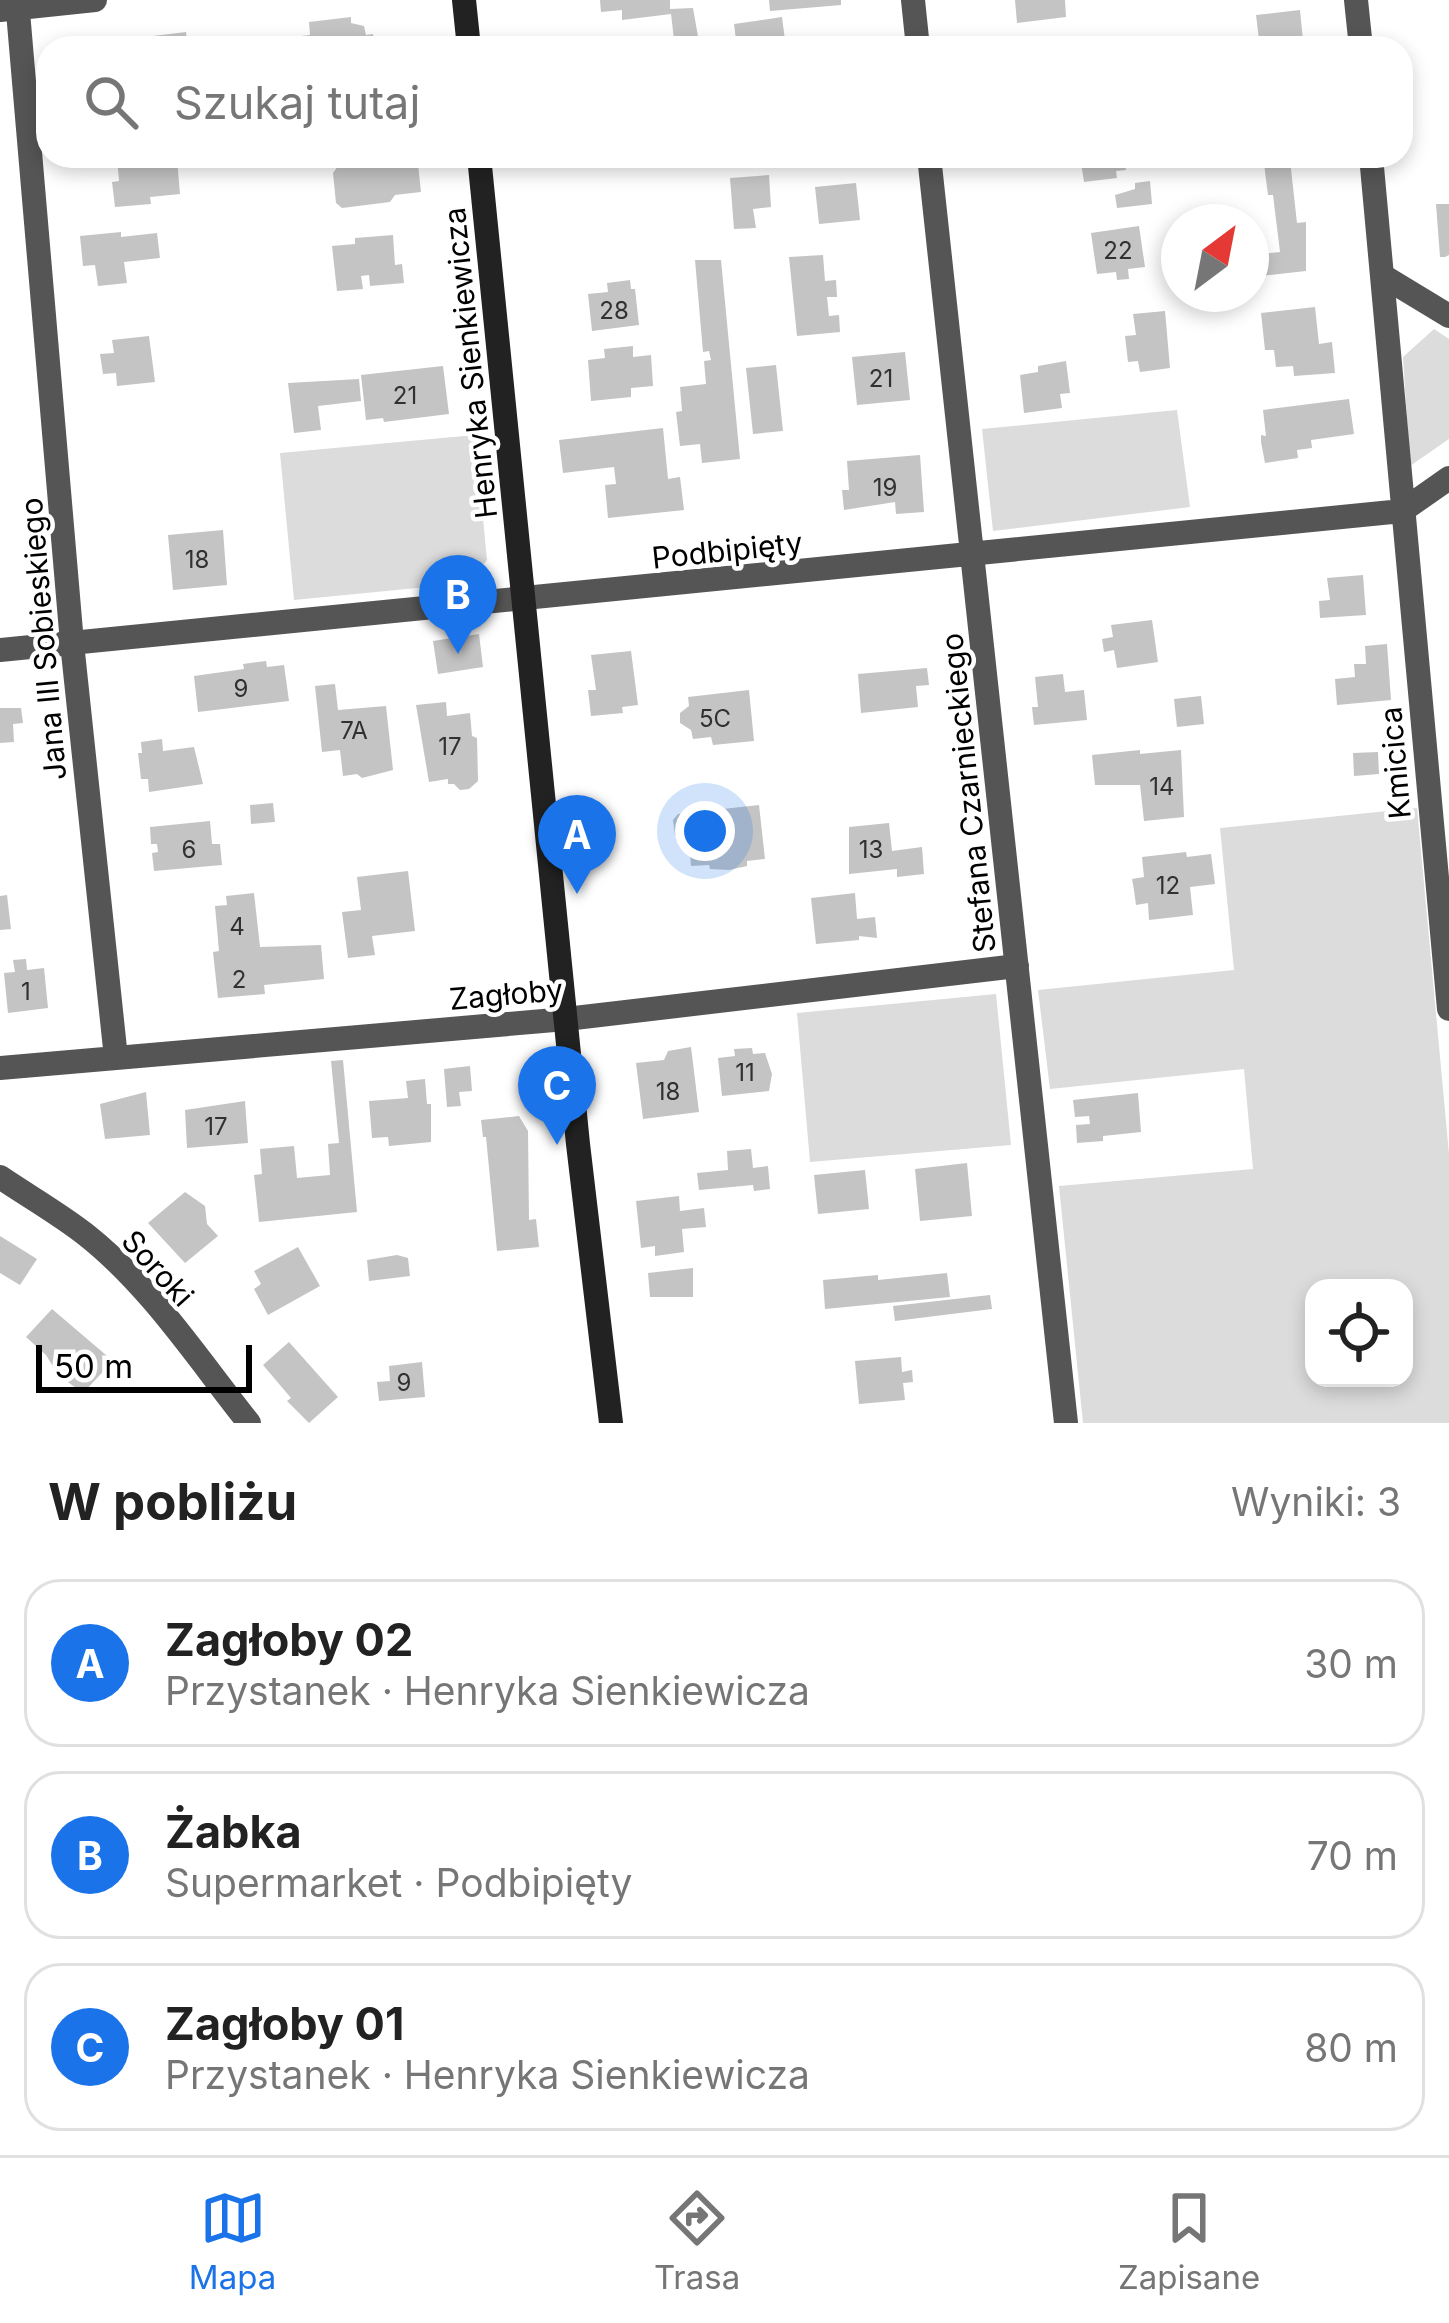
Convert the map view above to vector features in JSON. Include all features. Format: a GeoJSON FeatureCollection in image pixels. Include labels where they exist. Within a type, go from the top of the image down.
{"type":"FeatureCollection","features":[{"type":"Feature","properties":{"kind":"street"},"geometry":{"type":"LineString","coordinates":[[11,6],[95,0]]}},
{"type":"Feature","properties":{"kind":"street"},"geometry":{"type":"LineString","coordinates":[[464,0],[468,36]]}},
{"type":"Feature","properties":{"kind":"street"},"geometry":{"type":"LineString","coordinates":[[913,0],[917,36]]}},
{"type":"Feature","properties":{"kind":"street"},"geometry":{"type":"LineString","coordinates":[[1356,0],[1360,36]]}},
{"type":"Feature","properties":{"kind":"street","name":"Jana III Sobieskiego"},"geometry":{"type":"LineString","coordinates":[[11,6],[116,1058]]}},
{"type":"Feature","properties":{"kind":"street","name":"Henryka Sienkiewicza"},"geometry":{"type":"LineString","coordinates":[[480,168],[611,1423]]}},
{"type":"Feature","properties":{"kind":"street","name":"Stefana Czarnieckiego"},"geometry":{"type":"LineString","coordinates":[[930,168],[1066,1423]]}},
{"type":"Feature","properties":{"kind":"street","name":"Kmicica"},"geometry":{"type":"LineString","coordinates":[[1372,168],[1449,1009]]}},
{"type":"Feature","properties":{"kind":"street"},"geometry":{"type":"LineString","coordinates":[[1383,275],[1449,316]]}},
{"type":"Feature","properties":{"kind":"street","name":"Podbipięty"},"geometry":{"type":"LineString","coordinates":[[0,650],[1402,511],[1449,478]]}},
{"type":"Feature","properties":{"kind":"street","name":"Zagłoby"},"geometry":{"type":"LineString","coordinates":[[0,1068],[566,1019],[1017,966]]}},
{"type":"Feature","properties":{"kind":"street","name":"Soroki"},"geometry":{"type":"LineString","coordinates":[[0,1177],[110,1256],[249,1423]]}},
{"type":"Feature","properties":{"kind":"shaded area"},"geometry":{"type":"Polygon","coordinates":[[[1434,329],[1449,339],[1449,439],[1410,466],[1403,357],[1434,329]]]}},
{"type":"Feature","properties":{"kind":"shaded area"},"geometry":{"type":"Polygon","coordinates":[[[1177,410],[1190,507],[993,531],[982,429],[1177,410]]]}},
{"type":"Feature","properties":{"kind":"shaded area"},"geometry":{"type":"Polygon","coordinates":[[[475,435],[487,560],[468,583],[294,600],[280,453],[475,435]]]}},
{"type":"Feature","properties":{"kind":"shaded area"},"geometry":{"type":"Polygon","coordinates":[[[1417,808],[1449,1154],[1449,1423],[1083,1423],[1059,1186],[1253,1169],[1244,1069],[1050,1089],[1038,990],[1234,970],[1220,828],[1417,808]]]}},
{"type":"Feature","properties":{"kind":"shaded area"},"geometry":{"type":"Polygon","coordinates":[[[996,994],[1011,1145],[810,1162],[797,1013],[996,994]]]}},
{"type":"Feature","properties":{"kind":"building"},"geometry":{"type":"Polygon","coordinates":[[[600,0],[670,0],[670,9],[693,8],[698,36],[674,36],[671,14],[622,20],[622,10],[601,12],[600,0]]]}},
{"type":"Feature","properties":{"kind":"building"},"geometry":{"type":"Polygon","coordinates":[[[769,0],[841,0],[841,5],[770,11],[769,0]]]}},
{"type":"Feature","properties":{"kind":"building"},"geometry":{"type":"Polygon","coordinates":[[[1015,0],[1065,0],[1066,17],[1017,23],[1015,0]]]}},
{"type":"Feature","properties":{"kind":"building"},"geometry":{"type":"Polygon","coordinates":[[[1300,10],[1303,36],[1259,36],[1256,15],[1300,10]]]}},
{"type":"Feature","properties":{"kind":"building"},"geometry":{"type":"Polygon","coordinates":[[[351,17],[351,23],[364,26],[366,35],[373,36],[301,36],[310,35],[309,22],[351,17]]]}},
{"type":"Feature","properties":{"kind":"building"},"geometry":{"type":"Polygon","coordinates":[[[782,17],[784,36],[736,36],[734,24],[782,17]]]}},
{"type":"Feature","properties":{"kind":"building"},"geometry":{"type":"Polygon","coordinates":[[[118,168],[178,168],[180,194],[150,197],[151,204],[115,207],[112,182],[119,181],[118,168]]]}},
{"type":"Feature","properties":{"kind":"building"},"geometry":{"type":"Polygon","coordinates":[[[337,168],[418,168],[421,192],[395,195],[390,202],[342,208],[336,203],[337,168]]]}},
{"type":"Feature","properties":{"kind":"building"},"geometry":{"type":"Polygon","coordinates":[[[1082,168],[1126,168],[1116,171],[1117,178],[1084,182],[1082,168]]]}},
{"type":"Feature","properties":{"kind":"building"},"geometry":{"type":"Polygon","coordinates":[[[1265,168],[1291,168],[1297,223],[1306,222],[1306,271],[1269,275],[1269,253],[1280,252],[1273,195],[1268,195],[1265,168]]]}},
{"type":"Feature","properties":{"kind":"building"},"geometry":{"type":"Polygon","coordinates":[[[769,175],[771,207],[753,209],[756,228],[734,229],[730,178],[769,175]]]}},
{"type":"Feature","properties":{"kind":"building"},"geometry":{"type":"Polygon","coordinates":[[[1150,181],[1152,204],[1117,208],[1115,195],[1135,189],[1135,183],[1150,181]]]}},
{"type":"Feature","properties":{"kind":"building"},"geometry":{"type":"Polygon","coordinates":[[[856,183],[860,220],[819,224],[815,187],[856,183]]]}},
{"type":"Feature","properties":{"kind":"building"},"geometry":{"type":"Polygon","coordinates":[[[1436,204],[1449,204],[1449,255],[1445,257],[1440,257],[1436,204]]]}},
{"type":"Feature","properties":{"kind":"building"},"geometry":{"type":"Polygon","coordinates":[[[1139,226],[1145,267],[1128,269],[1129,279],[1117,280],[1116,272],[1097,274],[1091,233],[1139,226]]]}},
{"type":"Feature","properties":{"kind":"building"},"geometry":{"type":"Polygon","coordinates":[[[121,232],[121,237],[157,233],[160,258],[124,262],[127,283],[98,286],[95,265],[83,266],[80,236],[121,232]]]}},
{"type":"Feature","properties":{"kind":"building"},"geometry":{"type":"Polygon","coordinates":[[[393,235],[395,265],[402,264],[404,283],[370,286],[369,275],[361,276],[363,289],[337,291],[332,246],[355,244],[355,238],[393,235]]]}},
{"type":"Feature","properties":{"kind":"building"},"geometry":{"type":"Polygon","coordinates":[[[823,255],[825,281],[836,280],[837,297],[827,297],[829,316],[839,315],[840,332],[797,336],[789,257],[823,255]]]}},
{"type":"Feature","properties":{"kind":"building"},"geometry":{"type":"Polygon","coordinates":[[[695,260],[721,260],[740,459],[702,463],[700,444],[680,446],[676,412],[682,411],[680,387],[706,384],[704,361],[711,360],[709,351],[703,352],[695,260]]]}},
{"type":"Feature","properties":{"kind":"building"},"geometry":{"type":"Polygon","coordinates":[[[630,280],[639,325],[592,331],[588,294],[608,292],[607,283],[630,280]]]}},
{"type":"Feature","properties":{"kind":"building"},"geometry":{"type":"Polygon","coordinates":[[[1315,307],[1319,344],[1332,342],[1335,373],[1294,376],[1293,366],[1276,367],[1274,350],[1265,350],[1261,313],[1315,307]]]}},
{"type":"Feature","properties":{"kind":"building"},"geometry":{"type":"Polygon","coordinates":[[[1165,312],[1170,368],[1140,372],[1138,361],[1128,362],[1125,336],[1136,335],[1133,314],[1165,312]]]}},
{"type":"Feature","properties":{"kind":"building"},"geometry":{"type":"Polygon","coordinates":[[[149,336],[155,382],[117,386],[116,373],[103,374],[100,354],[114,353],[112,340],[149,336]]]}},
{"type":"Feature","properties":{"kind":"building"},"geometry":{"type":"Polygon","coordinates":[[[633,346],[633,357],[651,355],[653,386],[631,388],[631,397],[591,401],[588,360],[605,358],[604,349],[633,346]]]}},
{"type":"Feature","properties":{"kind":"building"},"geometry":{"type":"Polygon","coordinates":[[[905,352],[910,400],[857,405],[852,357],[905,352]]]}},
{"type":"Feature","properties":{"kind":"building"},"geometry":{"type":"Polygon","coordinates":[[[1066,361],[1070,393],[1060,394],[1062,408],[1024,413],[1020,375],[1066,361]]]}},
{"type":"Feature","properties":{"kind":"building"},"geometry":{"type":"Polygon","coordinates":[[[776,365],[783,431],[753,434],[746,368],[776,365]]]}},
{"type":"Feature","properties":{"kind":"building"},"geometry":{"type":"Polygon","coordinates":[[[443,366],[449,414],[366,420],[361,375],[443,366]]]}},
{"type":"Feature","properties":{"kind":"building"},"geometry":{"type":"Polygon","coordinates":[[[359,379],[361,401],[318,406],[321,430],[294,433],[288,383],[359,379]]]}},
{"type":"Feature","properties":{"kind":"building"},"geometry":{"type":"Polygon","coordinates":[[[1349,399],[1354,434],[1311,440],[1312,448],[1297,450],[1298,458],[1265,463],[1263,410],[1349,399]]]}},
{"type":"Feature","properties":{"kind":"building"},"geometry":{"type":"Polygon","coordinates":[[[663,428],[668,479],[680,477],[684,510],[608,518],[605,485],[616,484],[614,467],[563,473],[559,440],[663,428]]]}},
{"type":"Feature","properties":{"kind":"building"},"geometry":{"type":"Polygon","coordinates":[[[920,455],[924,512],[896,514],[895,502],[844,510],[842,490],[849,490],[847,461],[920,455]]]}},
{"type":"Feature","properties":{"kind":"building"},"geometry":{"type":"Polygon","coordinates":[[[223,530],[227,585],[173,590],[168,535],[223,530]]]}},
{"type":"Feature","properties":{"kind":"building"},"geometry":{"type":"Polygon","coordinates":[[[1363,575],[1366,615],[1320,618],[1319,601],[1330,600],[1327,578],[1363,575]]]}},
{"type":"Feature","properties":{"kind":"building"},"geometry":{"type":"Polygon","coordinates":[[[1152,620],[1158,662],[1117,668],[1114,650],[1104,652],[1102,639],[1113,637],[1111,625],[1152,620]]]}},
{"type":"Feature","properties":{"kind":"building"},"geometry":{"type":"Polygon","coordinates":[[[479,634],[483,667],[438,674],[433,641],[479,634]]]}},
{"type":"Feature","properties":{"kind":"building"},"geometry":{"type":"Polygon","coordinates":[[[1387,644],[1391,700],[1337,705],[1335,679],[1355,677],[1354,664],[1366,664],[1365,646],[1387,644]]]}},
{"type":"Feature","properties":{"kind":"building"},"geometry":{"type":"Polygon","coordinates":[[[631,651],[638,705],[622,707],[623,713],[591,716],[588,690],[596,690],[591,655],[631,651]]]}},
{"type":"Feature","properties":{"kind":"building"},"geometry":{"type":"Polygon","coordinates":[[[266,661],[267,667],[284,665],[289,701],[198,712],[194,676],[266,661]]]}},
{"type":"Feature","properties":{"kind":"building"},"geometry":{"type":"Polygon","coordinates":[[[927,668],[929,685],[916,686],[918,707],[861,713],[858,674],[927,668]]]}},
{"type":"Feature","properties":{"kind":"building"},"geometry":{"type":"Polygon","coordinates":[[[1063,674],[1065,692],[1084,690],[1087,720],[1034,725],[1032,707],[1038,707],[1035,677],[1063,674]]]}},
{"type":"Feature","properties":{"kind":"building"},"geometry":{"type":"Polygon","coordinates":[[[335,684],[338,710],[386,706],[393,770],[362,778],[343,776],[340,750],[322,752],[315,686],[335,684]]]}},
{"type":"Feature","properties":{"kind":"building"},"geometry":{"type":"Polygon","coordinates":[[[749,690],[754,741],[713,745],[711,737],[693,739],[691,730],[680,723],[680,713],[689,706],[688,697],[749,690]]]}},
{"type":"Feature","properties":{"kind":"building"},"geometry":{"type":"Polygon","coordinates":[[[1201,696],[1204,724],[1177,727],[1174,699],[1201,696]]]}},
{"type":"Feature","properties":{"kind":"building"},"geometry":{"type":"Polygon","coordinates":[[[446,702],[447,716],[470,713],[472,736],[477,738],[478,781],[469,789],[460,790],[448,784],[448,779],[429,782],[416,705],[446,702]]]}},
{"type":"Feature","properties":{"kind":"building"},"geometry":{"type":"Polygon","coordinates":[[[0,708],[21,708],[23,723],[13,724],[14,742],[0,743],[0,708]]]}},
{"type":"Feature","properties":{"kind":"building"},"geometry":{"type":"Polygon","coordinates":[[[162,739],[163,751],[194,747],[203,784],[149,792],[148,779],[141,779],[138,753],[142,753],[141,742],[162,739]]]}},
{"type":"Feature","properties":{"kind":"building"},"geometry":{"type":"Polygon","coordinates":[[[1140,750],[1140,754],[1181,750],[1184,817],[1144,821],[1140,785],[1095,785],[1092,755],[1140,750]]]}},
{"type":"Feature","properties":{"kind":"building"},"geometry":{"type":"Polygon","coordinates":[[[1378,752],[1379,774],[1354,776],[1353,753],[1378,752]]]}},
{"type":"Feature","properties":{"kind":"building"},"geometry":{"type":"Polygon","coordinates":[[[273,803],[275,822],[251,824],[250,805],[273,803]]]}},
{"type":"Feature","properties":{"kind":"building"},"geometry":{"type":"Polygon","coordinates":[[[759,805],[765,859],[729,870],[691,866],[689,839],[675,835],[673,820],[678,814],[759,805]]]}},
{"type":"Feature","properties":{"kind":"building"},"geometry":{"type":"Polygon","coordinates":[[[210,821],[212,844],[220,844],[222,865],[154,871],[152,853],[158,852],[157,844],[151,844],[150,827],[210,821]]]}},
{"type":"Feature","properties":{"kind":"building"},"geometry":{"type":"Polygon","coordinates":[[[889,823],[892,851],[922,847],[924,874],[897,877],[897,869],[849,874],[849,827],[889,823]]]}},
{"type":"Feature","properties":{"kind":"building"},"geometry":{"type":"Polygon","coordinates":[[[1186,852],[1187,857],[1211,854],[1215,884],[1190,887],[1193,915],[1149,920],[1148,903],[1136,905],[1132,879],[1144,877],[1142,857],[1186,852]]]}},
{"type":"Feature","properties":{"kind":"building"},"geometry":{"type":"Polygon","coordinates":[[[408,871],[415,931],[372,936],[375,955],[348,958],[342,912],[361,910],[357,877],[408,871]]]}},
{"type":"Feature","properties":{"kind":"building"},"geometry":{"type":"Polygon","coordinates":[[[254,893],[260,947],[321,945],[324,979],[264,985],[265,994],[218,998],[215,906],[227,905],[226,896],[254,893]]]}},
{"type":"Feature","properties":{"kind":"building"},"geometry":{"type":"Polygon","coordinates":[[[855,893],[857,919],[875,917],[877,938],[859,936],[859,940],[816,944],[811,898],[855,893]]]}},
{"type":"Feature","properties":{"kind":"building"},"geometry":{"type":"Polygon","coordinates":[[[7,895],[11,929],[0,930],[0,896],[7,895]]]}},
{"type":"Feature","properties":{"kind":"building"},"geometry":{"type":"Polygon","coordinates":[[[26,959],[27,970],[44,968],[48,1008],[8,1013],[4,973],[15,972],[13,960],[26,959]]]}},
{"type":"Feature","properties":{"kind":"building"},"geometry":{"type":"Polygon","coordinates":[[[691,1047],[699,1112],[643,1119],[636,1063],[664,1060],[668,1051],[691,1047]]]}},
{"type":"Feature","properties":{"kind":"building"},"geometry":{"type":"Polygon","coordinates":[[[752,1048],[753,1054],[765,1053],[772,1074],[769,1091],[722,1096],[718,1058],[735,1056],[734,1049],[752,1048]]]}},
{"type":"Feature","properties":{"kind":"building"},"geometry":{"type":"Polygon","coordinates":[[[343,1060],[357,1212],[259,1222],[254,1175],[262,1174],[260,1149],[294,1146],[297,1178],[330,1175],[328,1144],[339,1143],[331,1061],[343,1060]]]}},
{"type":"Feature","properties":{"kind":"building"},"geometry":{"type":"Polygon","coordinates":[[[470,1066],[472,1091],[459,1092],[461,1106],[447,1107],[444,1069],[470,1066]]]}},
{"type":"Feature","properties":{"kind":"building"},"geometry":{"type":"Polygon","coordinates":[[[425,1079],[427,1104],[431,1104],[431,1142],[389,1146],[388,1137],[372,1138],[369,1101],[408,1098],[406,1081],[425,1079]]]}},
{"type":"Feature","properties":{"kind":"building"},"geometry":{"type":"Polygon","coordinates":[[[146,1092],[150,1135],[105,1139],[100,1104],[146,1092]]]}},
{"type":"Feature","properties":{"kind":"building"},"geometry":{"type":"Polygon","coordinates":[[[1138,1093],[1141,1132],[1077,1143],[1076,1125],[1090,1124],[1089,1116],[1075,1117],[1073,1100],[1138,1093]]]}},
{"type":"Feature","properties":{"kind":"building"},"geometry":{"type":"Polygon","coordinates":[[[245,1101],[248,1143],[187,1148],[185,1110],[245,1101]]]}},
{"type":"Feature","properties":{"kind":"building"},"geometry":{"type":"Polygon","coordinates":[[[519,1116],[528,1131],[529,1220],[536,1219],[539,1247],[497,1251],[481,1120],[519,1116]]]}},
{"type":"Feature","properties":{"kind":"building"},"geometry":{"type":"Polygon","coordinates":[[[751,1149],[753,1168],[768,1166],[770,1189],[754,1191],[753,1185],[699,1190],[697,1173],[728,1170],[727,1151],[751,1149]]]}},
{"type":"Feature","properties":{"kind":"building"},"geometry":{"type":"Polygon","coordinates":[[[967,1163],[972,1216],[920,1221],[915,1169],[967,1163]]]}},
{"type":"Feature","properties":{"kind":"building"},"geometry":{"type":"Polygon","coordinates":[[[865,1170],[869,1209],[818,1214],[814,1175],[865,1170]]]}},
{"type":"Feature","properties":{"kind":"building"},"geometry":{"type":"Polygon","coordinates":[[[185,1192],[205,1206],[207,1224],[218,1236],[185,1263],[148,1223],[185,1192]]]}},
{"type":"Feature","properties":{"kind":"building"},"geometry":{"type":"Polygon","coordinates":[[[679,1196],[680,1211],[704,1208],[706,1227],[682,1229],[684,1252],[655,1256],[655,1246],[641,1248],[636,1201],[679,1196]]]}},
{"type":"Feature","properties":{"kind":"building"},"geometry":{"type":"Polygon","coordinates":[[[0,1236],[37,1259],[20,1285],[0,1273],[0,1236]]]}},
{"type":"Feature","properties":{"kind":"building"},"geometry":{"type":"Polygon","coordinates":[[[298,1247],[320,1286],[268,1315],[254,1289],[261,1284],[254,1271],[298,1247]]]}},
{"type":"Feature","properties":{"kind":"building"},"geometry":{"type":"Polygon","coordinates":[[[408,1258],[410,1276],[369,1281],[367,1260],[408,1258]]]}},
{"type":"Feature","properties":{"kind":"building"},"geometry":{"type":"Polygon","coordinates":[[[693,1268],[693,1297],[650,1297],[648,1273],[693,1268]]]}},
{"type":"Feature","properties":{"kind":"building"},"geometry":{"type":"Polygon","coordinates":[[[947,1273],[950,1297],[825,1309],[823,1280],[947,1273]]]}},
{"type":"Feature","properties":{"kind":"building"},"geometry":{"type":"Polygon","coordinates":[[[990,1295],[992,1309],[895,1321],[893,1306],[990,1295]]]}},
{"type":"Feature","properties":{"kind":"building"},"geometry":{"type":"Polygon","coordinates":[[[52,1309],[113,1361],[83,1393],[58,1375],[46,1355],[26,1337],[52,1309]]]}},
{"type":"Feature","properties":{"kind":"building"},"geometry":{"type":"Polygon","coordinates":[[[289,1342],[338,1397],[309,1423],[263,1365],[289,1342]]]}},
{"type":"Feature","properties":{"kind":"building"},"geometry":{"type":"Polygon","coordinates":[[[901,1357],[902,1372],[912,1370],[913,1382],[903,1383],[905,1400],[859,1404],[855,1361],[901,1357]]]}},
{"type":"Feature","properties":{"kind":"building"},"geometry":{"type":"Polygon","coordinates":[[[422,1362],[425,1397],[379,1401],[377,1382],[390,1381],[389,1366],[422,1362]]]}},
{"type":"Feature","properties":{"kind":"place","name":"Żabka"},"geometry":{"type":"Point","coordinates":[458,654]}},
{"type":"Feature","properties":{"kind":"place","name":"Zagłoby 02"},"geometry":{"type":"Point","coordinates":[577,894]}},
{"type":"Feature","properties":{"kind":"place","name":"Zagłoby 01"},"geometry":{"type":"Point","coordinates":[557,1145]}}]}
